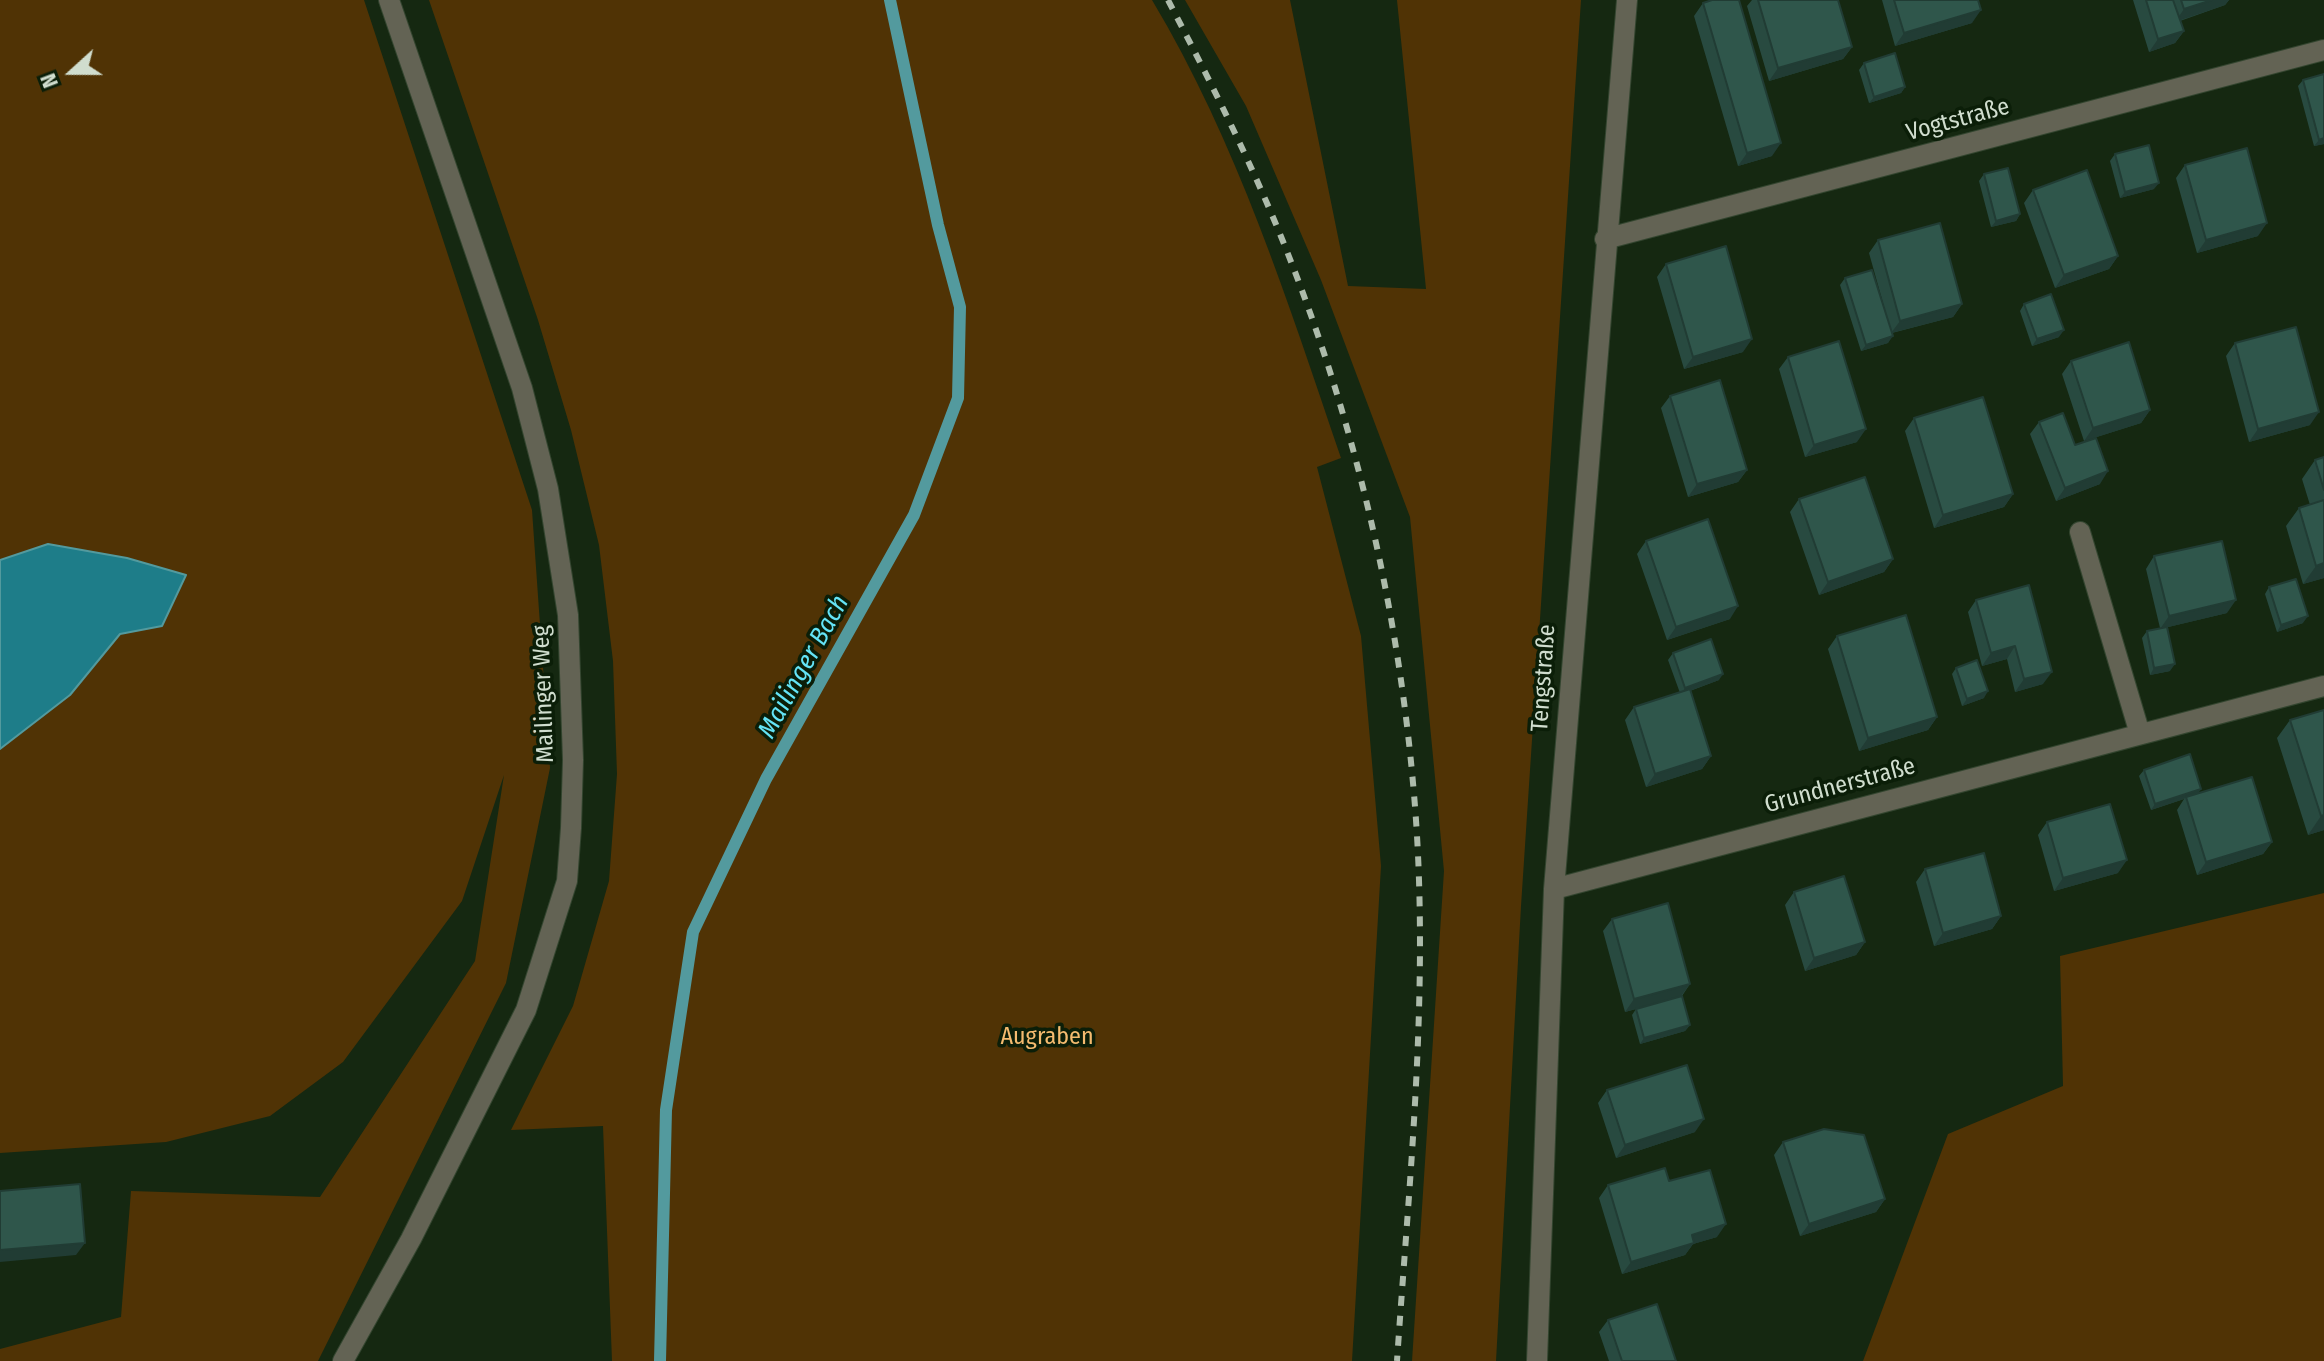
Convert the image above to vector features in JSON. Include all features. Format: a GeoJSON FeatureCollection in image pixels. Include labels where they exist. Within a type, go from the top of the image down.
{"type":"FeatureCollection","features":[{"type":"Feature","properties":{"kind":"street","name":"Mailinger Weg"},"geometry":{"type":"LineString","coordinates":[[343,1361],[411,1239],[526,1010],[567,881],[571,828],[573,717],[568,615],[548,489],[522,388],[389,0]]}},
{"type":"Feature","properties":{"kind":"street","name":"Tengstraße"},"geometry":{"type":"LineString","coordinates":[[1537,1361],[1554,889],[1627,0]]}},
{"type":"Feature","properties":{"kind":"street","name":"Vogtstraße"},"geometry":{"type":"LineString","coordinates":[[1605,239],[2324,50]]}},
{"type":"Feature","properties":{"kind":"street"},"geometry":{"type":"LineString","coordinates":[[2080,532],[2140,734]]}},
{"type":"Feature","properties":{"kind":"street","name":"Grundnerstraße"},"geometry":{"type":"LineString","coordinates":[[1554,889],[2324,686]]}},
{"type":"Feature","properties":{"kind":"green space"},"geometry":{"type":"Polygon","coordinates":[[[0,0],[364,0],[532,510],[550,768],[506,983],[318,1361],[0,1361],[0,1349],[121,1317],[131,1191],[320,1197],[475,961],[504,775],[462,901],[343,1062],[270,1116],[166,1142],[0,1153],[0,0]]]}},
{"type":"Feature","properties":{"kind":"green space","name":"Augraben"},"geometry":{"type":"Polygon","coordinates":[[[429,0],[1152,0],[1210,110],[1235,166],[1280,282],[1341,458],[1317,467],[1361,636],[1381,866],[1352,1361],[612,1361],[603,1126],[511,1130],[573,1006],[609,881],[617,774],[613,661],[599,545],[571,430],[538,320],[429,0]]]}},
{"type":"Feature","properties":{"kind":"green space"},"geometry":{"type":"Polygon","coordinates":[[[1185,0],[1290,0],[1348,286],[1426,289],[1397,0],[1581,0],[1521,906],[1496,1361],[1412,1361],[1444,871],[1410,517],[1321,280],[1246,106],[1185,0]]]}},
{"type":"Feature","properties":{"kind":"green space"},"geometry":{"type":"Polygon","coordinates":[[[2324,893],[2324,1361],[1863,1361],[1948,1134],[2063,1086],[2060,956],[2324,893]]]}},
{"type":"Feature","properties":{"kind":"water"},"geometry":{"type":"Polygon","coordinates":[[[48,544],[127,558],[186,575],[162,626],[120,634],[70,695],[0,749],[0,560],[48,544]]]}},
{"type":"Feature","properties":{"kind":"building"},"geometry":{"type":"Polygon","coordinates":[[[1739,0],[1781,143],[1747,153],[1703,3],[1739,0]]]}},
{"type":"Feature","properties":{"kind":"building"},"geometry":{"type":"Polygon","coordinates":[[[1758,0],[1838,0],[1852,47],[1778,68],[1758,0]]]}},
{"type":"Feature","properties":{"kind":"building"},"geometry":{"type":"Polygon","coordinates":[[[1894,0],[1978,0],[1981,10],[1904,33],[1894,0]]]}},
{"type":"Feature","properties":{"kind":"building"},"geometry":{"type":"Polygon","coordinates":[[[2146,0],[2173,0],[2184,31],[2158,39],[2146,0]]]}},
{"type":"Feature","properties":{"kind":"building"},"geometry":{"type":"Polygon","coordinates":[[[2181,0],[2212,0],[2184,9],[2181,0]]]}},
{"type":"Feature","properties":{"kind":"building"},"geometry":{"type":"Polygon","coordinates":[[[1895,53],[1905,87],[1874,97],[1864,63],[1895,53]]]}},
{"type":"Feature","properties":{"kind":"building"},"geometry":{"type":"Polygon","coordinates":[[[2324,74],[2324,138],[2319,140],[2303,80],[2324,74]]]}},
{"type":"Feature","properties":{"kind":"building"},"geometry":{"type":"Polygon","coordinates":[[[2149,145],[2159,183],[2125,192],[2115,154],[2149,145]]]}},
{"type":"Feature","properties":{"kind":"building"},"geometry":{"type":"Polygon","coordinates":[[[2247,148],[2267,223],[2206,240],[2185,165],[2247,148]]]}},
{"type":"Feature","properties":{"kind":"building"},"geometry":{"type":"Polygon","coordinates":[[[2008,168],[2020,214],[1996,221],[1984,174],[2008,168]]]}},
{"type":"Feature","properties":{"kind":"building"},"geometry":{"type":"Polygon","coordinates":[[[2087,170],[2118,256],[2064,275],[2033,190],[2087,170]]]}},
{"type":"Feature","properties":{"kind":"building"},"geometry":{"type":"Polygon","coordinates":[[[1940,223],[1962,304],[1900,321],[1878,240],[1940,223]]]}},
{"type":"Feature","properties":{"kind":"building"},"geometry":{"type":"Polygon","coordinates":[[[1726,246],[1752,339],[1693,357],[1666,264],[1726,246]]]}},
{"type":"Feature","properties":{"kind":"building"},"geometry":{"type":"Polygon","coordinates":[[[1872,270],[1893,336],[1866,345],[1845,278],[1872,270]]]}},
{"type":"Feature","properties":{"kind":"building"},"geometry":{"type":"Polygon","coordinates":[[[2051,294],[2064,330],[2037,339],[2024,304],[2051,294]]]}},
{"type":"Feature","properties":{"kind":"building"},"geometry":{"type":"Polygon","coordinates":[[[2296,327],[2319,412],[2258,429],[2235,343],[2296,327]]]}},
{"type":"Feature","properties":{"kind":"building"},"geometry":{"type":"Polygon","coordinates":[[[1839,341],[1866,429],[1814,445],[1788,357],[1839,341]]]}},
{"type":"Feature","properties":{"kind":"building"},"geometry":{"type":"Polygon","coordinates":[[[2129,342],[2150,410],[2093,428],[2071,361],[2129,342]]]}},
{"type":"Feature","properties":{"kind":"building"},"geometry":{"type":"Polygon","coordinates":[[[1720,380],[1747,470],[1697,484],[1670,396],[1720,380]]]}},
{"type":"Feature","properties":{"kind":"building"},"geometry":{"type":"Polygon","coordinates":[[[1983,397],[2013,494],[1943,515],[1914,418],[1983,397]]]}},
{"type":"Feature","properties":{"kind":"building"},"geometry":{"type":"Polygon","coordinates":[[[2063,413],[2075,445],[2096,438],[2108,471],[2065,488],[2039,422],[2063,413]]]}},
{"type":"Feature","properties":{"kind":"building"},"geometry":{"type":"Polygon","coordinates":[[[2324,457],[2324,490],[2315,460],[2324,457]]]}},
{"type":"Feature","properties":{"kind":"building"},"geometry":{"type":"Polygon","coordinates":[[[1865,477],[1893,559],[1828,582],[1799,499],[1865,477]]]}},
{"type":"Feature","properties":{"kind":"building"},"geometry":{"type":"Polygon","coordinates":[[[2324,500],[2324,563],[2316,566],[2299,508],[2324,500]]]}},
{"type":"Feature","properties":{"kind":"building"},"geometry":{"type":"Polygon","coordinates":[[[1708,519],[1738,606],[1676,627],[1646,541],[1708,519]]]}},
{"type":"Feature","properties":{"kind":"building"},"geometry":{"type":"Polygon","coordinates":[[[2222,541],[2236,600],[2169,616],[2154,556],[2222,541]]]}},
{"type":"Feature","properties":{"kind":"building"},"geometry":{"type":"Polygon","coordinates":[[[2296,579],[2308,616],[2281,625],[2269,587],[2296,579]]]}},
{"type":"Feature","properties":{"kind":"building"},"geometry":{"type":"Polygon","coordinates":[[[2029,585],[2052,672],[2024,679],[2015,646],[1991,653],[1976,600],[2029,585]]]}},
{"type":"Feature","properties":{"kind":"building"},"geometry":{"type":"Polygon","coordinates":[[[1906,615],[1937,717],[1868,738],[1837,636],[1906,615]]]}},
{"type":"Feature","properties":{"kind":"building"},"geometry":{"type":"Polygon","coordinates":[[[2167,627],[2175,664],[2154,668],[2147,631],[2167,627]]]}},
{"type":"Feature","properties":{"kind":"building"},"geometry":{"type":"Polygon","coordinates":[[[1711,639],[1723,674],[1685,688],[1673,653],[1711,639]]]}},
{"type":"Feature","properties":{"kind":"building"},"geometry":{"type":"Polygon","coordinates":[[[1977,660],[1988,691],[1967,699],[1956,668],[1977,660]]]}},
{"type":"Feature","properties":{"kind":"building"},"geometry":{"type":"Polygon","coordinates":[[[1690,689],[1711,756],[1655,774],[1634,707],[1690,689]]]}},
{"type":"Feature","properties":{"kind":"building"},"geometry":{"type":"Polygon","coordinates":[[[2324,710],[2324,815],[2321,816],[2290,720],[2324,710]]]}},
{"type":"Feature","properties":{"kind":"building"},"geometry":{"type":"Polygon","coordinates":[[[2190,754],[2201,789],[2155,804],[2144,770],[2190,754]]]}},
{"type":"Feature","properties":{"kind":"building"},"geometry":{"type":"Polygon","coordinates":[[[2252,777],[2272,842],[2206,862],[2186,797],[2252,777]]]}},
{"type":"Feature","properties":{"kind":"building"},"geometry":{"type":"Polygon","coordinates":[[[2110,804],[2127,860],[2063,878],[2047,822],[2110,804]]]}},
{"type":"Feature","properties":{"kind":"building"},"geometry":{"type":"Polygon","coordinates":[[[1984,853],[2001,916],[1943,933],[1925,869],[1984,853]]]}},
{"type":"Feature","properties":{"kind":"building"},"geometry":{"type":"Polygon","coordinates":[[[1844,876],[1865,942],[1814,958],[1794,892],[1844,876]]]}},
{"type":"Feature","properties":{"kind":"building"},"geometry":{"type":"Polygon","coordinates":[[[1668,903],[1690,984],[1634,999],[1612,919],[1668,903]]]}},
{"type":"Feature","properties":{"kind":"building"},"geometry":{"type":"Polygon","coordinates":[[[1682,996],[1690,1025],[1644,1038],[1636,1009],[1682,996]]]}},
{"type":"Feature","properties":{"kind":"building"},"geometry":{"type":"Polygon","coordinates":[[[1687,1065],[1704,1119],[1625,1145],[1607,1090],[1687,1065]]]}},
{"type":"Feature","properties":{"kind":"building"},"geometry":{"type":"Polygon","coordinates":[[[1824,1129],[1864,1135],[1885,1199],[1809,1224],[1783,1142],[1824,1129]]]}},
{"type":"Feature","properties":{"kind":"building"},"geometry":{"type":"Polygon","coordinates":[[[1665,1168],[1669,1181],[1710,1170],[1726,1224],[1692,1235],[1694,1243],[1631,1262],[1608,1185],[1665,1168]]]}},
{"type":"Feature","properties":{"kind":"building"},"geometry":{"type":"Polygon","coordinates":[[[80,1184],[85,1243],[0,1250],[0,1191],[80,1184]]]}},
{"type":"Feature","properties":{"kind":"building"},"geometry":{"type":"Polygon","coordinates":[[[1657,1304],[1676,1361],[1622,1361],[1608,1320],[1657,1304]]]}},
{"type":"Feature","properties":{"kind":"waterway","name":"Mailinger Bach"},"geometry":{"type":"LineString","coordinates":[[660,1361],[666,1110],[693,932],[766,779],[914,515],[958,398],[960,307],[938,225],[890,0]]}},
{"type":"Feature","properties":{"kind":"railway"},"geometry":{"type":"LineString","coordinates":[[1168,0],[1250,166],[1301,289],[1347,427],[1395,640],[1413,783],[1420,927],[1417,1072],[1397,1361]]}}]}
